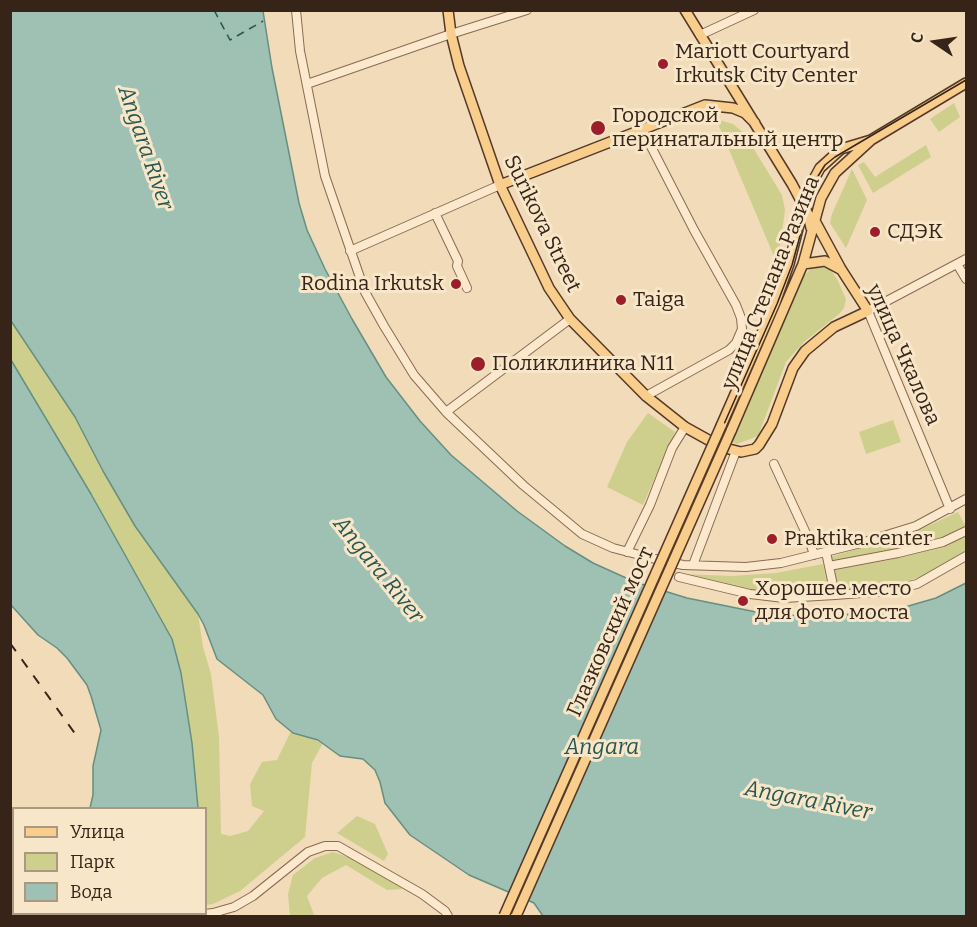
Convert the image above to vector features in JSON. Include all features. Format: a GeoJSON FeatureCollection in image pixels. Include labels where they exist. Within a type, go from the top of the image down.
{"type":"FeatureCollection","features":[{"type":"Feature","properties":{"kind":"main road","name":"Surikova Street"},"geometry":{"type":"LineString","coordinates":[[448,10],[451,34],[472,109],[500,185],[549,288],[570,319],[646,396],[685,427],[721,447],[736,452]]}},
{"type":"Feature","properties":{"kind":"main road"},"geometry":{"type":"LineString","coordinates":[[685,10],[804,205],[811,222],[812,233]]}},
{"type":"Feature","properties":{"kind":"main road"},"geometry":{"type":"LineString","coordinates":[[871,140],[966,83]]}},
{"type":"Feature","properties":{"kind":"main road"},"geometry":{"type":"LineString","coordinates":[[500,185],[705,105],[733,108],[745,113],[755,123]]}},
{"type":"Feature","properties":{"kind":"main road","name":"улица Степана Разина"},"geometry":{"type":"LineString","coordinates":[[721,426],[775,303],[813,181],[820,168],[841,149],[871,140]]}},
{"type":"Feature","properties":{"kind":"main road","name":"улица Степана Разина"},"geometry":{"type":"LineString","coordinates":[[731,430],[803,264],[822,198],[835,173],[871,140]]}},
{"type":"Feature","properties":{"kind":"main road","name":"улица Чкалова"},"geometry":{"type":"LineString","coordinates":[[815,221],[841,269],[868,311]]}},
{"type":"Feature","properties":{"kind":"main road"},"geometry":{"type":"LineString","coordinates":[[803,264],[825,261],[841,269]]}},
{"type":"Feature","properties":{"kind":"main road"},"geometry":{"type":"LineString","coordinates":[[736,452],[754,448],[763,440],[772,424],[789,375],[805,351],[834,327],[868,311]]}},
{"type":"Feature","properties":{"kind":"main road","name":"Глазковский мост"},"geometry":{"type":"LineString","coordinates":[[504,916],[721,426]]}},
{"type":"Feature","properties":{"kind":"main road","name":"Глазковский мост"},"geometry":{"type":"LineString","coordinates":[[516,916],[731,430]]}},
{"type":"Feature","properties":{"kind":"street"},"geometry":{"type":"LineString","coordinates":[[296,10],[300,51],[325,176],[365,292],[414,375],[446,412],[524,485],[582,534],[613,548],[683,565],[746,567],[781,563],[916,526],[966,499]]}},
{"type":"Feature","properties":{"kind":"street"},"geometry":{"type":"LineString","coordinates":[[307,84],[527,10]]}},
{"type":"Feature","properties":{"kind":"street"},"geometry":{"type":"LineString","coordinates":[[700,35],[754,10]]}},
{"type":"Feature","properties":{"kind":"street"},"geometry":{"type":"LineString","coordinates":[[642,129],[736,305],[742,329],[736,343],[729,350],[646,396]]}},
{"type":"Feature","properties":{"kind":"street"},"geometry":{"type":"LineString","coordinates":[[350,251],[500,185]]}},
{"type":"Feature","properties":{"kind":"street"},"geometry":{"type":"LineString","coordinates":[[435,213],[458,261],[457,266],[467,288]]}},
{"type":"Feature","properties":{"kind":"street"},"geometry":{"type":"LineString","coordinates":[[868,311],[966,259]]}},
{"type":"Feature","properties":{"kind":"street"},"geometry":{"type":"LineString","coordinates":[[957,264],[966,279]]}},
{"type":"Feature","properties":{"kind":"street","name":"улица Чкалова"},"geometry":{"type":"LineString","coordinates":[[868,311],[950,509]]}},
{"type":"Feature","properties":{"kind":"street"},"geometry":{"type":"LineString","coordinates":[[446,412],[570,319]]}},
{"type":"Feature","properties":{"kind":"street"},"geometry":{"type":"LineString","coordinates":[[627,552],[650,505],[672,448],[685,427]]}},
{"type":"Feature","properties":{"kind":"street"},"geometry":{"type":"LineString","coordinates":[[693,565],[736,452]]}},
{"type":"Feature","properties":{"kind":"street"},"geometry":{"type":"LineString","coordinates":[[774,464],[810,542],[813,555]]}},
{"type":"Feature","properties":{"kind":"street"},"geometry":{"type":"LineString","coordinates":[[829,566],[943,542],[966,531]]}},
{"type":"Feature","properties":{"kind":"street"},"geometry":{"type":"LineString","coordinates":[[826,552],[835,595]]}},
{"type":"Feature","properties":{"kind":"street"},"geometry":{"type":"LineString","coordinates":[[679,577],[750,594],[784,598],[835,595],[888,591],[917,584],[966,556]]}},
{"type":"Feature","properties":{"kind":"street"},"geometry":{"type":"LineString","coordinates":[[207,914],[234,908],[261,890],[308,852],[325,846],[338,846],[422,894],[445,911],[448,916]]}},
{"type":"Feature","properties":{"kind":"green space"},"geometry":{"type":"Polygon","coordinates":[[[954,103],[960,117],[939,132],[930,119],[954,103]]]}},
{"type":"Feature","properties":{"kind":"green space"},"geometry":{"type":"Polygon","coordinates":[[[716,119],[733,124],[744,133],[782,195],[785,210],[776,261],[716,119]]]}},
{"type":"Feature","properties":{"kind":"green space"},"geometry":{"type":"Polygon","coordinates":[[[926,145],[931,157],[873,193],[858,165],[864,162],[875,177],[926,145]]]}},
{"type":"Feature","properties":{"kind":"green space"},"geometry":{"type":"Polygon","coordinates":[[[852,169],[867,200],[846,248],[830,223],[852,169]]]}},
{"type":"Feature","properties":{"kind":"green space"},"geometry":{"type":"Polygon","coordinates":[[[817,266],[830,269],[837,279],[846,299],[844,308],[804,342],[786,362],[758,436],[737,444],[732,442],[804,276],[811,268],[817,266]]]}},
{"type":"Feature","properties":{"kind":"green space"},"geometry":{"type":"Polygon","coordinates":[[[10,321],[75,417],[135,526],[198,614],[203,647],[211,674],[219,737],[221,834],[230,836],[248,831],[264,811],[252,806],[250,784],[262,762],[277,760],[291,731],[323,743],[312,763],[305,837],[240,891],[213,904],[207,905],[207,807],[198,807],[172,639],[91,494],[11,360],[10,321]]]}},
{"type":"Feature","properties":{"kind":"green space"},"geometry":{"type":"Polygon","coordinates":[[[648,413],[675,432],[643,505],[607,487],[627,442],[648,413]]]}},
{"type":"Feature","properties":{"kind":"green space"},"geometry":{"type":"Polygon","coordinates":[[[893,420],[901,442],[866,454],[859,432],[893,420]]]}},
{"type":"Feature","properties":{"kind":"green space"},"geometry":{"type":"Polygon","coordinates":[[[958,512],[966,527],[938,540],[831,562],[830,557],[917,531],[958,512]]]}},
{"type":"Feature","properties":{"kind":"green space"},"geometry":{"type":"Polygon","coordinates":[[[966,536],[966,550],[929,574],[886,588],[837,592],[833,570],[890,560],[966,536]]]}},
{"type":"Feature","properties":{"kind":"green space"},"geometry":{"type":"Polygon","coordinates":[[[823,564],[829,592],[780,595],[753,592],[682,574],[732,576],[776,573],[823,564]]]}},
{"type":"Feature","properties":{"kind":"green space"},"geometry":{"type":"Polygon","coordinates":[[[357,816],[375,824],[388,854],[384,861],[337,833],[357,816]]]}},
{"type":"Feature","properties":{"kind":"green space"},"geometry":{"type":"Polygon","coordinates":[[[333,852],[356,860],[398,884],[402,889],[387,890],[346,865],[322,878],[307,896],[314,915],[317,916],[290,916],[288,894],[293,875],[315,858],[333,852]]]}},
{"type":"Feature","properties":{"kind":"water"},"geometry":{"type":"Polygon","coordinates":[[[10,11],[263,11],[299,203],[307,230],[325,269],[386,377],[420,421],[451,455],[517,511],[593,563],[635,582],[687,598],[766,614],[827,617],[905,607],[936,598],[966,583],[966,916],[543,916],[534,903],[469,875],[410,835],[385,803],[375,770],[363,759],[340,756],[318,740],[293,733],[276,719],[263,695],[217,659],[198,614],[135,526],[75,417],[11,321],[10,11]]]}},
{"type":"Feature","properties":{"kind":"water"},"geometry":{"type":"Polygon","coordinates":[[[11,360],[91,494],[172,639],[181,673],[192,743],[198,807],[90,807],[93,795],[93,766],[101,730],[87,685],[67,658],[38,635],[11,605],[11,360]]]}},
{"type":"Feature","properties":{"kind":"ferry route"},"geometry":{"type":"LineString","coordinates":[[214,10],[230,40],[263,21]]}},
{"type":"Feature","properties":{"kind":"tunnel"},"geometry":{"type":"LineString","coordinates":[[652,568],[679,577]]}},
{"type":"Feature","properties":{"kind":"tram line"},"geometry":{"type":"LineString","coordinates":[[507,916],[777,304],[792,265],[815,181],[825,165],[835,157],[966,80]]}},
{"type":"Feature","properties":{"kind":"railway"},"geometry":{"type":"LineString","coordinates":[[10,643],[76,735]]}},
{"type":"Feature","properties":{"kind":"place","name":"Mariott Courtyard Irkutsk City Center"},"geometry":{"type":"Point","coordinates":[663,64]}},
{"type":"Feature","properties":{"kind":"place","name":"Городской перинатальный центр"},"geometry":{"type":"Point","coordinates":[598,128]}},
{"type":"Feature","properties":{"kind":"place","name":"СДЭК"},"geometry":{"type":"Point","coordinates":[875,232]}},
{"type":"Feature","properties":{"kind":"place","name":"Rodina Irkutsk"},"geometry":{"type":"Point","coordinates":[456,284]}},
{"type":"Feature","properties":{"kind":"place","name":"Taiga"},"geometry":{"type":"Point","coordinates":[621,300]}},
{"type":"Feature","properties":{"kind":"place","name":"Поликлиника N11"},"geometry":{"type":"Point","coordinates":[478,364]}},
{"type":"Feature","properties":{"kind":"place","name":"Praktika.center"},"geometry":{"type":"Point","coordinates":[772,539]}},
{"type":"Feature","properties":{"kind":"place","name":"Хорошее место для фото моста"},"geometry":{"type":"Point","coordinates":[743,601]}},
{"type":"Feature","properties":{"kind":"water label","name":"Angara River"},"geometry":{"type":"Point","coordinates":[145,148]}},
{"type":"Feature","properties":{"kind":"water label","name":"Angara River"},"geometry":{"type":"Point","coordinates":[378,570]}},
{"type":"Feature","properties":{"kind":"water label","name":"Angara"},"geometry":{"type":"Point","coordinates":[602,748]}},
{"type":"Feature","properties":{"kind":"water label","name":"Angara River"},"geometry":{"type":"Point","coordinates":[808,801]}}]}
